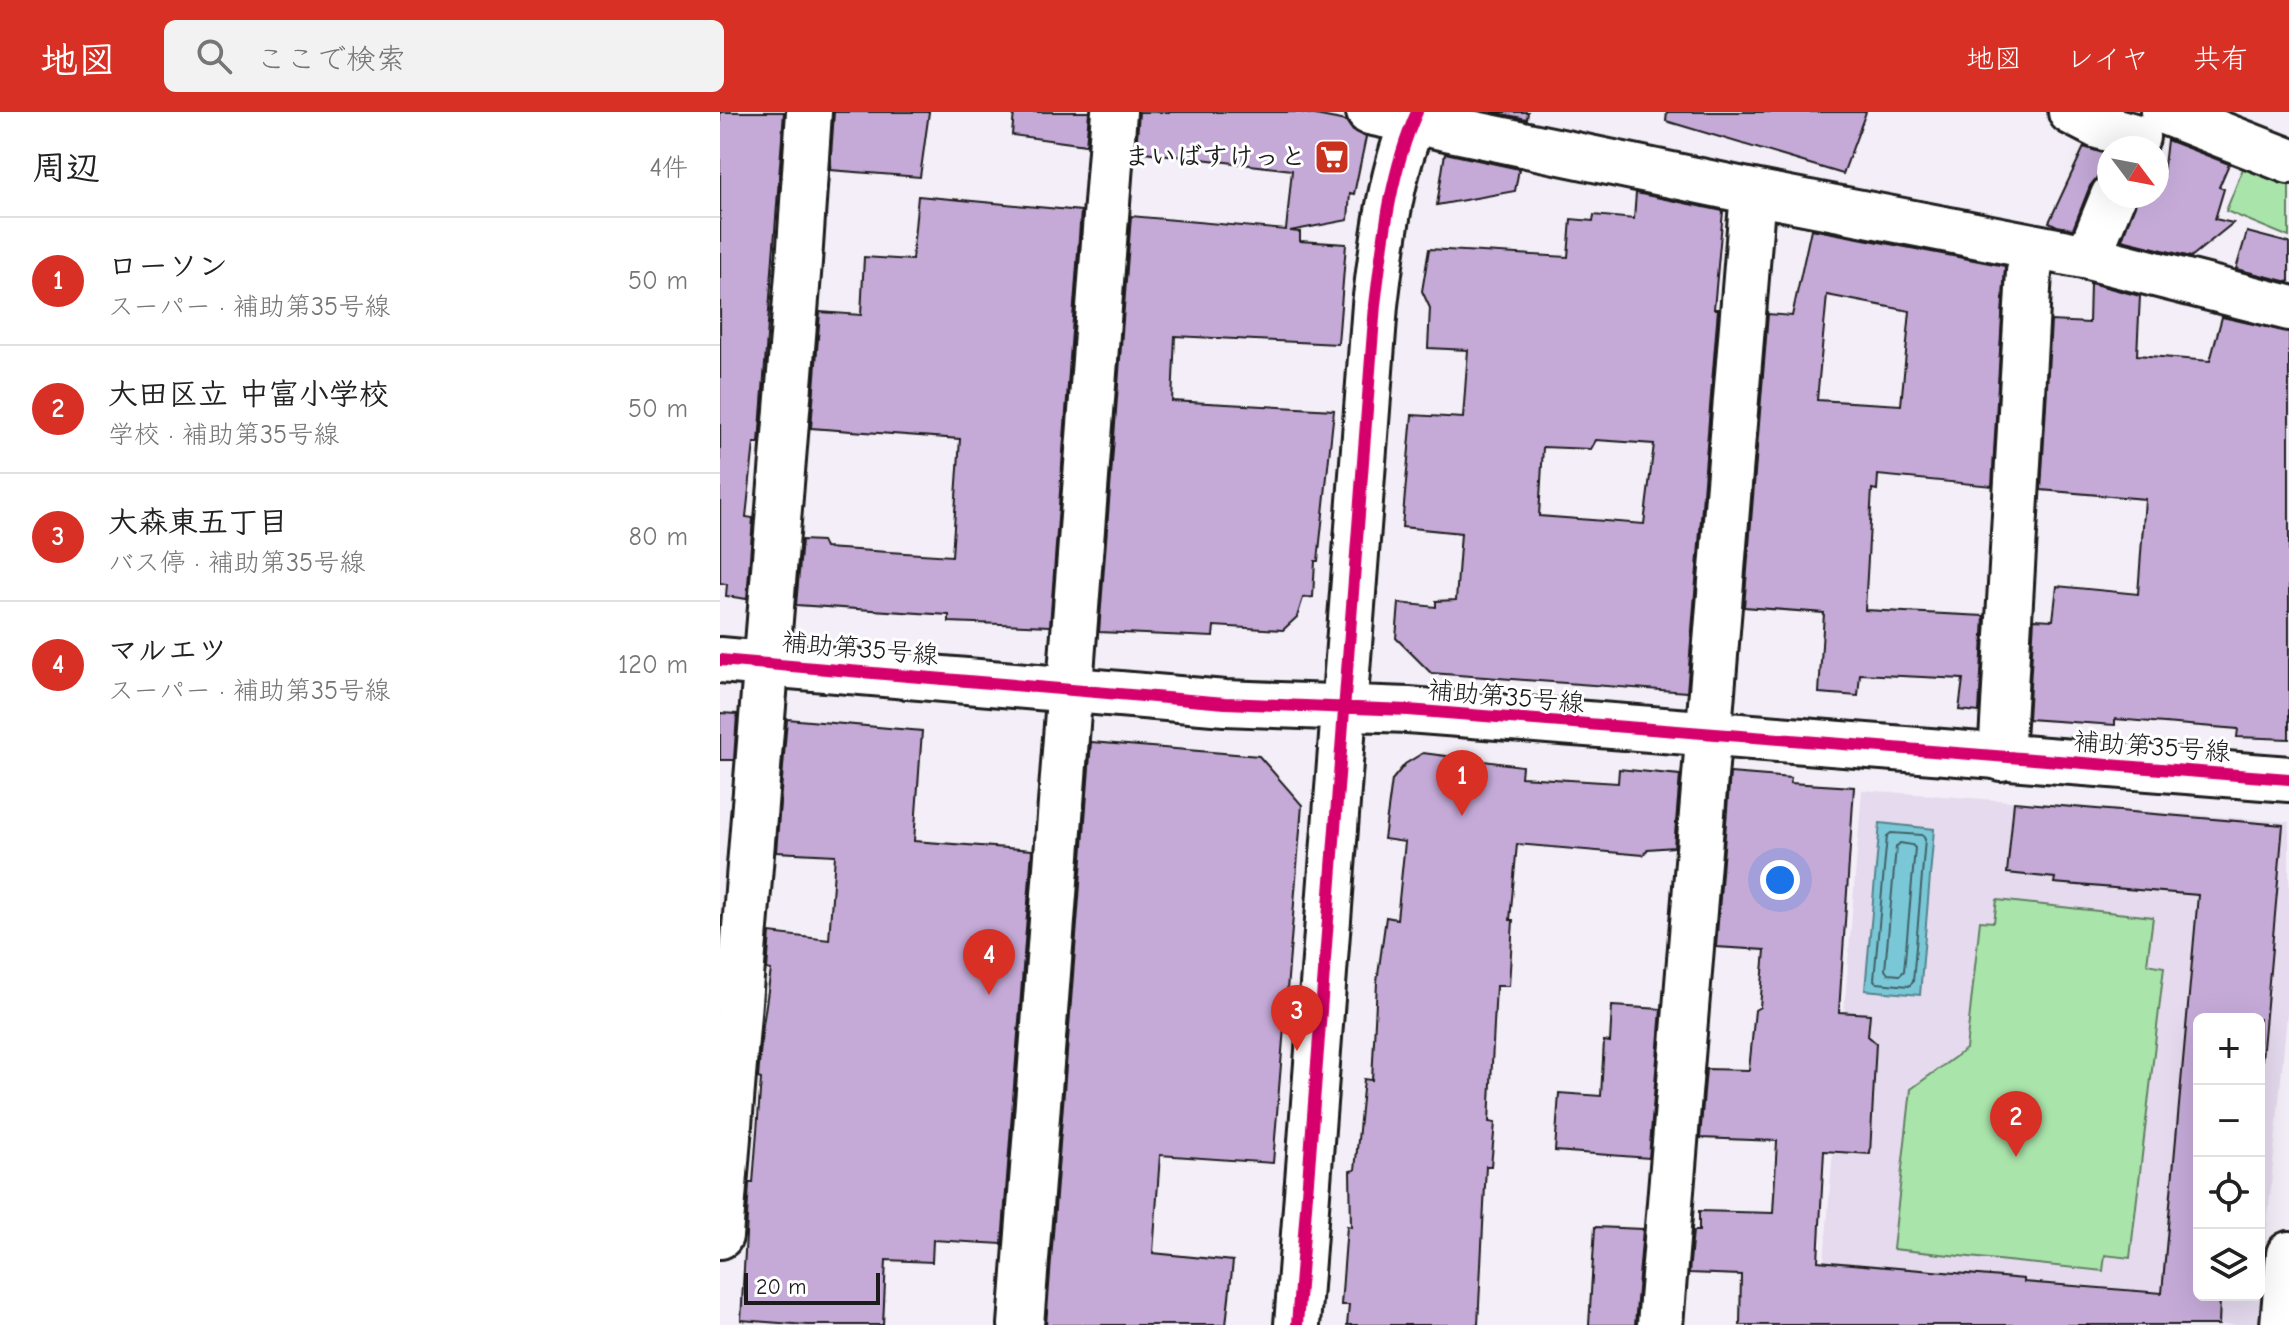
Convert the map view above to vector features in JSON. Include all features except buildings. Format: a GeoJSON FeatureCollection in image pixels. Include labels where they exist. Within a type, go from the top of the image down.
{"type":"FeatureCollection","features":[{"type":"Feature","properties":{"kind":"street"},"geometry":{"type":"LineString","coordinates":[[720,1236],[809,112]]}},
{"type":"Feature","properties":{"kind":"street"},"geometry":{"type":"LineString","coordinates":[[1021,1325],[1114,112]]}},
{"type":"Feature","properties":{"kind":"street"},"geometry":{"type":"LineString","coordinates":[[1369,112],[1415,116],[1753,192],[2088,257],[2289,308]]}},
{"type":"Feature","properties":{"kind":"street"},"geometry":{"type":"LineString","coordinates":[[2071,112],[2098,126],[2144,127],[2289,161]]}},
{"type":"Feature","properties":{"kind":"street"},"geometry":{"type":"LineString","coordinates":[[1297,1325],[1375,305],[1386,221],[1403,145],[1415,116]]}},
{"type":"Feature","properties":{"kind":"street"},"geometry":{"type":"LineString","coordinates":[[1660,1325],[1706,735],[1753,192]]}},
{"type":"Feature","properties":{"kind":"street"},"geometry":{"type":"LineString","coordinates":[[2088,257],[2108,208]]}},
{"type":"Feature","properties":{"kind":"street"},"geometry":{"type":"LineString","coordinates":[[2001,758],[2029,272],[2034,248]]}},
{"type":"Feature","properties":{"kind":"street","name":"補助第35号線"},"geometry":{"type":"LineString","coordinates":[[720,660],[1256,705],[1408,710],[2289,779]]}},
{"type":"Feature","properties":{"kind":"street"},"geometry":{"type":"LineString","coordinates":[[2283,1325],[2289,1254]]}},
{"type":"Feature","properties":{"kind":"shaded area"},"geometry":{"type":"Polygon","coordinates":[[[1862,790],[2289,822],[2289,993],[2265,1250],[2265,1013],[2193,1013],[2193,1301],[2260,1301],[2258,1325],[1819,1325],[1862,790]]]}},
{"type":"Feature","properties":{"kind":"green space"},"geometry":{"type":"Polygon","coordinates":[[[2246,161],[2289,178],[2289,237],[2226,211],[2246,161]]]}},
{"type":"Feature","properties":{"kind":"green space"},"geometry":{"type":"Polygon","coordinates":[[[1997,900],[2153,917],[2147,964],[2164,967],[2130,1258],[2105,1255],[2103,1271],[1893,1249],[1911,1089],[1966,1049],[1980,921],[1994,922],[1997,900]]]}},
{"type":"Feature","properties":{"kind":"water"},"geometry":{"type":"Polygon","coordinates":[[[1880,823],[1934,829],[1920,995],[1865,990],[1880,823]]]}},
{"type":"Feature","properties":{"kind":"cycle path"},"geometry":{"type":"LineString","coordinates":[[1297,1325],[1375,305],[1394,182],[1417,112]]}},
{"type":"Feature","properties":{"kind":"cycle path"},"geometry":{"type":"LineString","coordinates":[[720,660],[1225,703],[1408,710],[2289,779]]}},
{"type":"Feature","properties":{"kind":"place","name":"まいばすけっと"},"geometry":{"type":"Point","coordinates":[1332,157]}},
{"type":"Feature","properties":{"kind":"place","name":"ローソン"},"geometry":{"type":"Point","coordinates":[1462,816]}},
{"type":"Feature","properties":{"kind":"place","name":"マルエツ"},"geometry":{"type":"Point","coordinates":[989,995]}},
{"type":"Feature","properties":{"kind":"place","name":"大森東五丁目"},"geometry":{"type":"Point","coordinates":[1297,1051]}},
{"type":"Feature","properties":{"kind":"place","name":"大田区立 中富小学校"},"geometry":{"type":"Point","coordinates":[2016,1157]}}]}
